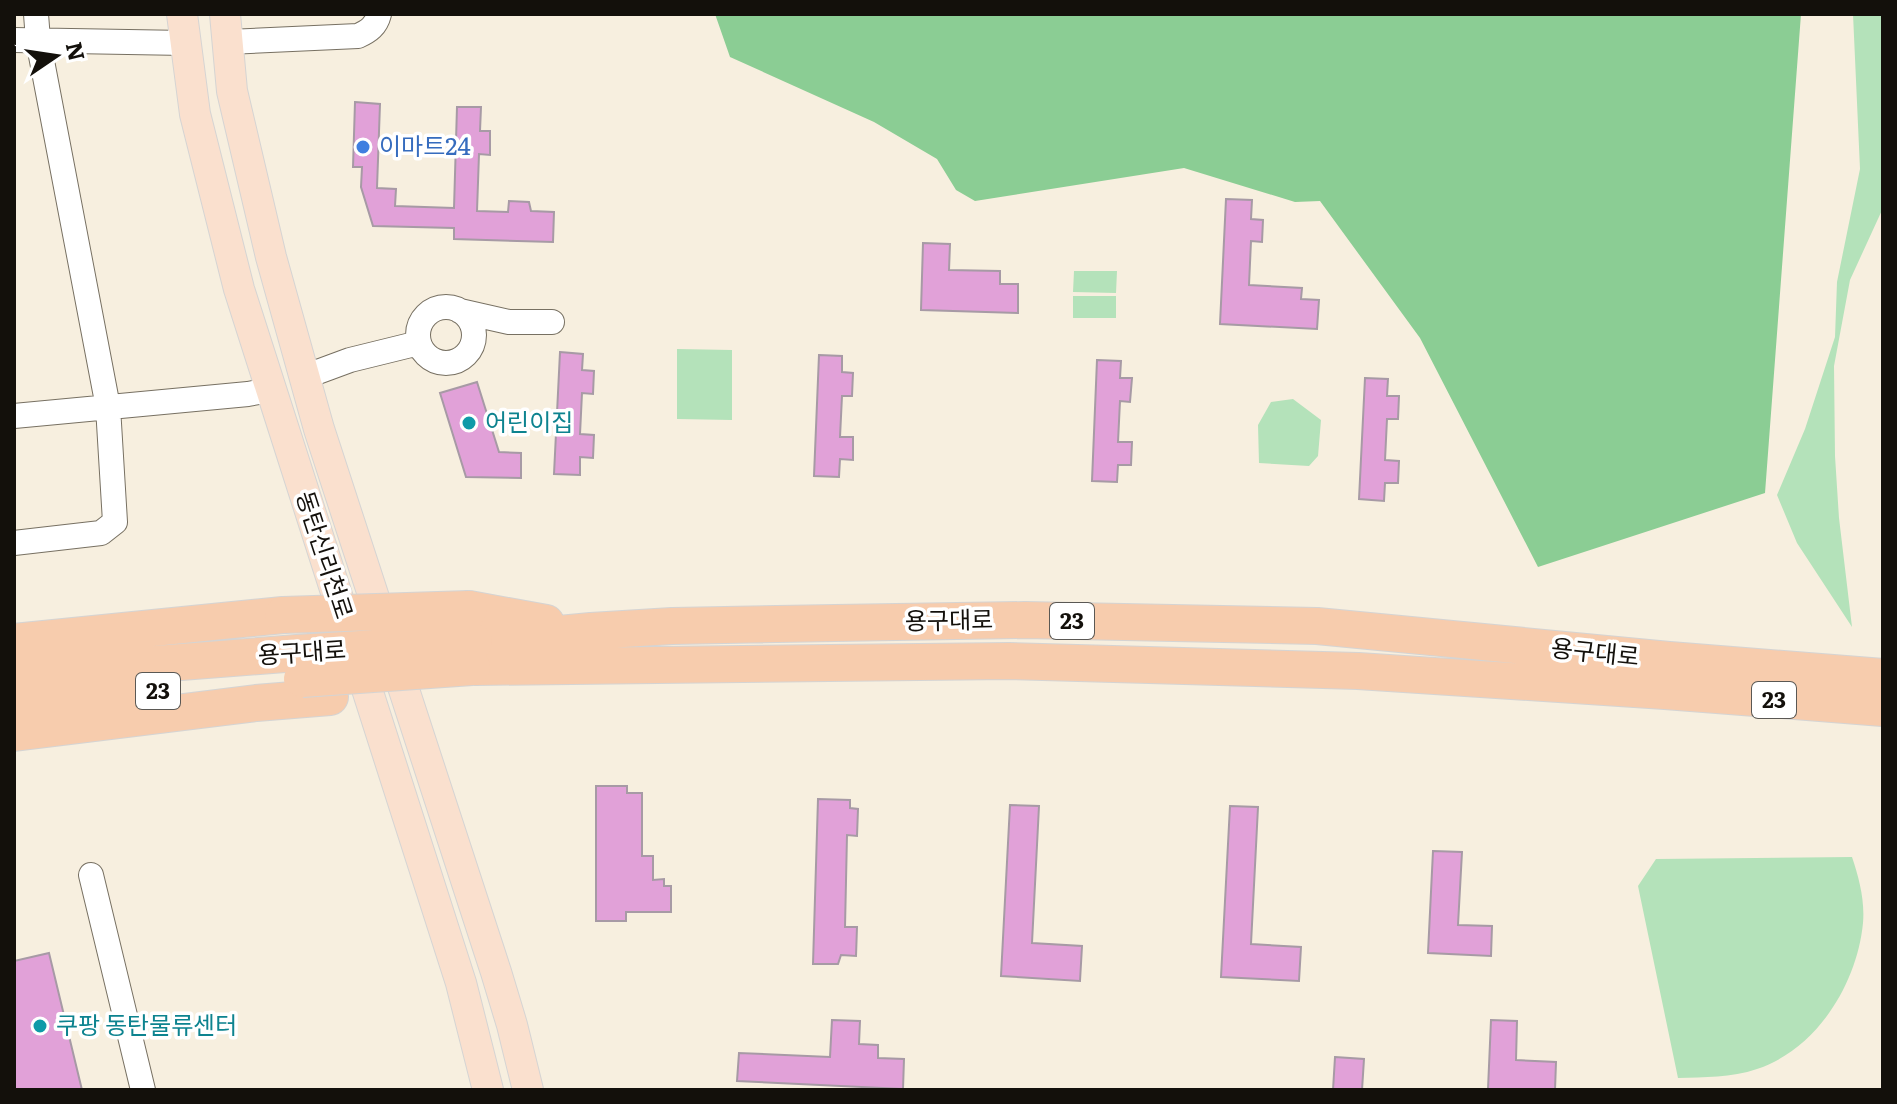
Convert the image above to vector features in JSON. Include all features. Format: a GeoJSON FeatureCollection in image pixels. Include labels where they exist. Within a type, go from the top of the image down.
{"type":"FeatureCollection","features":[{"type":"Feature","properties":{"kind":"highway"},"geometry":{"type":"LineString","coordinates":[[14,642],[283,615],[474,651],[591,648]]}},
{"type":"Feature","properties":{"kind":"highway","name":"용구대로"},"geometry":{"type":"LineString","coordinates":[[14,704],[302,677],[474,651],[591,648],[1358,671],[1883,677]]}},
{"type":"Feature","properties":{"kind":"highway","name":"용구대로"},"geometry":{"type":"LineString","coordinates":[[14,675],[302,677]]}},
{"type":"Feature","properties":{"kind":"highway","name":"용구대로"},"geometry":{"type":"LineString","coordinates":[[1667,675],[1883,708]]}},
{"type":"Feature","properties":{"kind":"highway"},"geometry":{"type":"LineString","coordinates":[[14,733],[302,677]]}},
{"type":"Feature","properties":{"kind":"main road","name":"동탄신리천로"},"geometry":{"type":"LineString","coordinates":[[184,28],[195,114],[239,289],[461,983],[488,1090]]}},
{"type":"Feature","properties":{"kind":"main road","name":"동탄신리천로"},"geometry":{"type":"LineString","coordinates":[[226,28],[232,91],[271,257],[304,377],[496,972],[528,1090]]}},
{"type":"Feature","properties":{"kind":"main road"},"geometry":{"type":"LineString","coordinates":[[270,390],[304,377]]}},
{"type":"Feature","properties":{"kind":"street"},"geometry":{"type":"LineString","coordinates":[[14,543],[101,533],[115,522],[108,407],[26,40],[36,14]]}},
{"type":"Feature","properties":{"kind":"street","name":"동탄신리천로"},"geometry":{"type":"LineString","coordinates":[[226,28],[358,36],[370,30],[379,14]]}},
{"type":"Feature","properties":{"kind":"street"},"geometry":{"type":"LineString","coordinates":[[26,40],[184,28]]}},
{"type":"Feature","properties":{"kind":"street"},"geometry":{"type":"LineString","coordinates":[[509,322],[487,330],[455,362],[437,362],[419,343],[420,324],[425,316],[442,307],[509,322],[552,322]]}},
{"type":"Feature","properties":{"kind":"street"},"geometry":{"type":"LineString","coordinates":[[460,311],[472,325],[473,343]]}},
{"type":"Feature","properties":{"kind":"street"},"geometry":{"type":"LineString","coordinates":[[304,377],[350,360],[419,343]]}},
{"type":"Feature","properties":{"kind":"street"},"geometry":{"type":"LineString","coordinates":[[14,416],[270,390]]}},
{"type":"Feature","properties":{"kind":"street"},"geometry":{"type":"LineString","coordinates":[[91,875],[143,1090]]}},
{"type":"Feature","properties":{"kind":"green space"},"geometry":{"type":"Polygon","coordinates":[[[715,14],[1801,14],[1765,493],[1538,567],[1420,338],[1320,201],[1295,202],[1184,168],[975,201],[956,190],[937,159],[874,122],[730,57],[715,14]]]}},
{"type":"Feature","properties":{"kind":"green space"},"geometry":{"type":"Polygon","coordinates":[[[1853,14],[1883,14],[1883,208],[1850,280],[1834,366],[1839,518],[1852,627],[1797,543],[1777,495],[1805,429],[1835,337],[1837,282],[1860,169],[1853,14]]]}},
{"type":"Feature","properties":{"kind":"green space"},"geometry":{"type":"Polygon","coordinates":[[[1074,271],[1117,271],[1116,293],[1073,292],[1074,271]]]}},
{"type":"Feature","properties":{"kind":"green space"},"geometry":{"type":"Polygon","coordinates":[[[1073,296],[1116,296],[1116,318],[1073,318],[1073,296]]]}},
{"type":"Feature","properties":{"kind":"green space"},"geometry":{"type":"Polygon","coordinates":[[[677,349],[732,350],[732,420],[677,419],[677,349]]]}},
{"type":"Feature","properties":{"kind":"green space"},"geometry":{"type":"Polygon","coordinates":[[[1293,399],[1321,420],[1318,456],[1309,466],[1259,463],[1258,425],[1271,402],[1293,399]]]}},
{"type":"Feature","properties":{"kind":"green space"},"geometry":{"type":"Polygon","coordinates":[[[1852,857],[1861,889],[1863,923],[1852,969],[1830,1011],[1798,1046],[1757,1069],[1727,1076],[1678,1078],[1638,886],[1656,859],[1852,857]]]}},
{"type":"Feature","properties":{"kind":"building"},"geometry":{"type":"Polygon","coordinates":[[[355,102],[380,104],[377,188],[396,189],[395,206],[454,208],[457,107],[481,107],[480,131],[490,131],[490,155],[479,154],[477,211],[508,212],[509,201],[529,202],[531,211],[554,212],[553,242],[454,239],[454,228],[373,226],[361,187],[362,167],[353,167],[355,102]]]}},
{"type":"Feature","properties":{"kind":"building"},"geometry":{"type":"Polygon","coordinates":[[[1226,199],[1252,200],[1251,219],[1263,220],[1262,242],[1251,241],[1249,285],[1302,288],[1301,299],[1319,300],[1317,329],[1220,324],[1226,199]]]}},
{"type":"Feature","properties":{"kind":"building"},"geometry":{"type":"Polygon","coordinates":[[[923,243],[950,244],[949,270],[1000,271],[1000,284],[1018,284],[1018,313],[921,310],[923,243]]]}},
{"type":"Feature","properties":{"kind":"building"},"geometry":{"type":"Polygon","coordinates":[[[560,352],[583,354],[582,370],[594,371],[593,394],[582,393],[580,434],[594,435],[593,458],[580,457],[580,475],[554,474],[560,352]]]}},
{"type":"Feature","properties":{"kind":"building"},"geometry":{"type":"Polygon","coordinates":[[[819,355],[842,356],[842,372],[853,373],[852,396],[842,396],[840,437],[853,437],[853,460],[840,459],[839,477],[814,476],[819,355]]]}},
{"type":"Feature","properties":{"kind":"building"},"geometry":{"type":"Polygon","coordinates":[[[1097,360],[1121,361],[1120,378],[1132,378],[1130,402],[1120,401],[1118,442],[1132,442],[1131,465],[1118,465],[1117,482],[1092,481],[1097,360]]]}},
{"type":"Feature","properties":{"kind":"building"},"geometry":{"type":"Polygon","coordinates":[[[1365,378],[1388,379],[1387,396],[1399,396],[1398,419],[1387,419],[1385,460],[1399,461],[1398,483],[1385,483],[1384,501],[1359,499],[1365,378]]]}},
{"type":"Feature","properties":{"kind":"building","name":"어린이집"},"geometry":{"type":"Polygon","coordinates":[[[477,382],[499,452],[521,453],[521,478],[466,477],[440,393],[477,382]]]}},
{"type":"Feature","properties":{"kind":"building"},"geometry":{"type":"Polygon","coordinates":[[[596,786],[627,786],[627,793],[642,793],[642,856],[653,856],[653,880],[664,879],[664,886],[671,886],[671,912],[626,912],[626,921],[596,921],[596,786]]]}},
{"type":"Feature","properties":{"kind":"building"},"geometry":{"type":"Polygon","coordinates":[[[818,799],[850,800],[850,808],[858,809],[857,836],[847,835],[845,927],[857,927],[856,956],[841,955],[838,964],[813,964],[818,799]]]}},
{"type":"Feature","properties":{"kind":"building"},"geometry":{"type":"Polygon","coordinates":[[[1010,805],[1039,806],[1032,943],[1082,946],[1080,981],[1001,976],[1010,805]]]}},
{"type":"Feature","properties":{"kind":"building"},"geometry":{"type":"Polygon","coordinates":[[[1230,806],[1258,807],[1251,944],[1301,947],[1299,981],[1221,977],[1230,806]]]}},
{"type":"Feature","properties":{"kind":"building"},"geometry":{"type":"Polygon","coordinates":[[[1433,851],[1462,852],[1458,925],[1492,926],[1491,956],[1428,953],[1433,851]]]}},
{"type":"Feature","properties":{"kind":"building","name":"쿠팡 동탄물류센터"},"geometry":{"type":"Polygon","coordinates":[[[49,953],[82,1090],[14,1090],[14,961],[49,953]]]}},
{"type":"Feature","properties":{"kind":"building"},"geometry":{"type":"Polygon","coordinates":[[[832,1020],[860,1021],[859,1044],[878,1045],[878,1058],[904,1059],[903,1089],[737,1081],[739,1053],[830,1057],[832,1020]]]}},
{"type":"Feature","properties":{"kind":"building"},"geometry":{"type":"Polygon","coordinates":[[[1491,1020],[1517,1021],[1516,1060],[1556,1062],[1555,1090],[1488,1089],[1491,1020]]]}},
{"type":"Feature","properties":{"kind":"building"},"geometry":{"type":"Polygon","coordinates":[[[1335,1057],[1364,1059],[1362,1090],[1333,1090],[1335,1057]]]}},
{"type":"Feature","properties":{"kind":"place","name":"이마트24"},"geometry":{"type":"Point","coordinates":[363,147]}},
{"type":"Feature","properties":{"kind":"place","name":"어린이집"},"geometry":{"type":"Point","coordinates":[469,423]}},
{"type":"Feature","properties":{"kind":"place","name":"쿠팡 동탄물류센터"},"geometry":{"type":"Point","coordinates":[40,1026]}}]}
